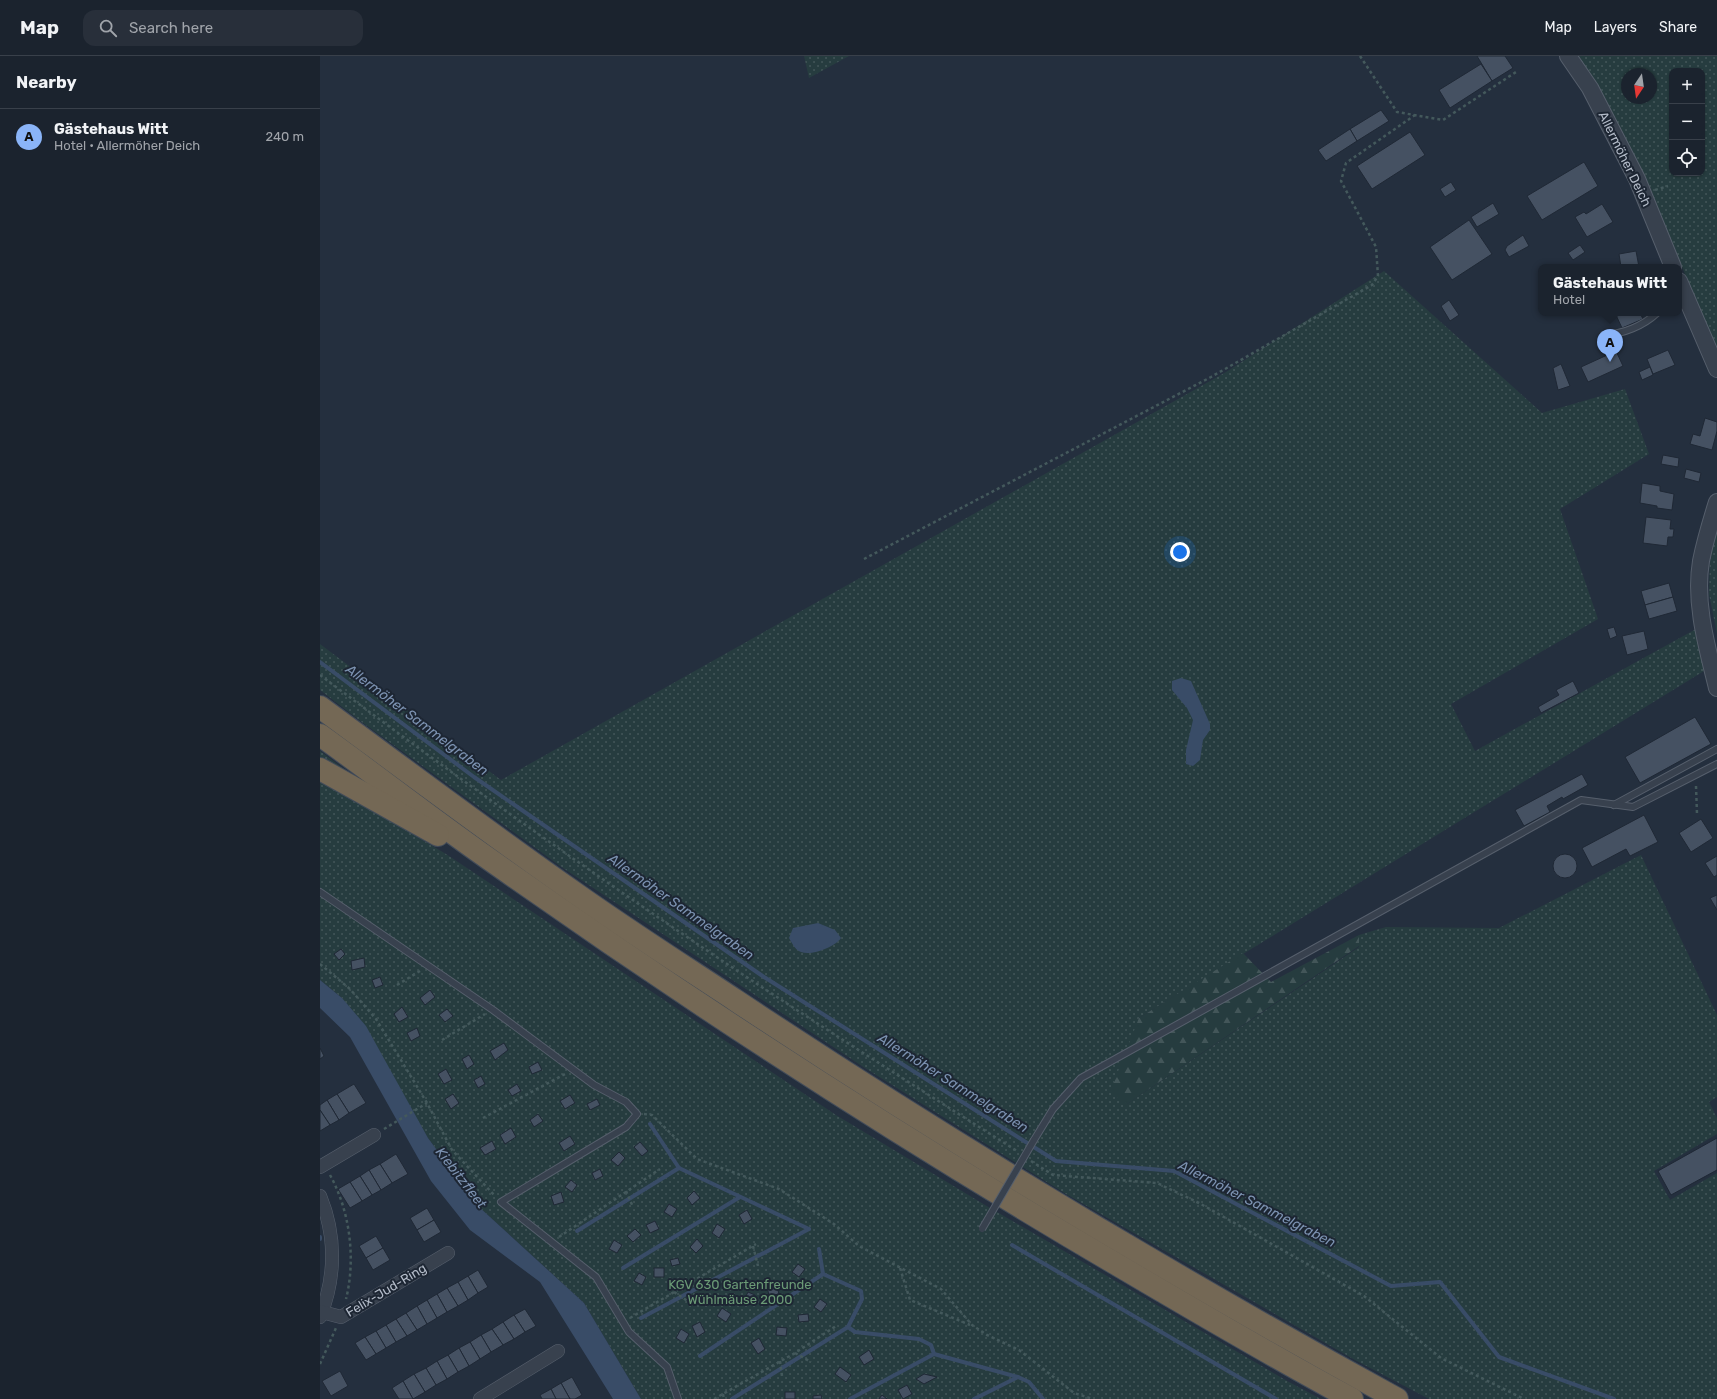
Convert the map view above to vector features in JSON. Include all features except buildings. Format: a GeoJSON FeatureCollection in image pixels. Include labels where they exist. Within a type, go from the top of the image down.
{"type":"FeatureCollection","features":[{"type":"Feature","properties":{"kind":"highway"},"geometry":{"type":"LineString","coordinates":[[320,707],[577,895],[821,1057],[1011,1177],[1288,1339],[1397,1399]]}},
{"type":"Feature","properties":{"kind":"highway"},"geometry":{"type":"LineString","coordinates":[[320,735],[497,865],[669,983],[901,1134],[994,1192],[1177,1300],[1352,1399]]}},
{"type":"Feature","properties":{"kind":"highway"},"geometry":{"type":"LineString","coordinates":[[320,769],[410,820],[497,865]]}},
{"type":"Feature","properties":{"kind":"street","name":"Allermöher Deich"},"geometry":{"type":"LineString","coordinates":[[1568,56],[1590,88],[1637,179],[1672,264]]}},
{"type":"Feature","properties":{"kind":"street"},"geometry":{"type":"LineString","coordinates":[[1682,291],[1717,369]]}},
{"type":"Feature","properties":{"kind":"street"},"geometry":{"type":"LineString","coordinates":[[1717,502],[1701,562],[1700,594],[1704,630],[1717,688]]}},
{"type":"Feature","properties":{"kind":"street"},"geometry":{"type":"LineString","coordinates":[[320,1167],[374,1134]]}},
{"type":"Feature","properties":{"kind":"street","name":"Felix-Jud-Ring"},"geometry":{"type":"LineString","coordinates":[[320,1196],[324,1223],[333,1257],[331,1278],[321,1314],[342,1317],[448,1253]]}},
{"type":"Feature","properties":{"kind":"street"},"geometry":{"type":"LineString","coordinates":[[480,1399],[558,1351]]}},
{"type":"Feature","properties":{"kind":"lane"},"geometry":{"type":"LineString","coordinates":[[1604,335],[1624,332],[1643,323],[1653,316]]}},
{"type":"Feature","properties":{"kind":"lane"},"geometry":{"type":"LineString","coordinates":[[1614,804],[1717,749]]}},
{"type":"Feature","properties":{"kind":"lane"},"geometry":{"type":"LineString","coordinates":[[982,1229],[1053,1109],[1081,1078],[1581,800],[1633,807],[1717,764]]}},
{"type":"Feature","properties":{"kind":"lane"},"geometry":{"type":"LineString","coordinates":[[320,892],[493,1010],[594,1085],[626,1102],[638,1114],[626,1127],[501,1202],[596,1277],[629,1332],[667,1366],[678,1399]]}},
{"type":"Feature","properties":{"kind":"path"},"geometry":{"type":"LineString","coordinates":[[1360,56],[1397,112],[1443,120],[1516,72]]}},
{"type":"Feature","properties":{"kind":"path"},"geometry":{"type":"LineString","coordinates":[[864,559],[1212,377],[1372,284],[1378,276],[1376,247],[1341,180],[1346,163],[1416,115]]}},
{"type":"Feature","properties":{"kind":"path"},"geometry":{"type":"LineString","coordinates":[[320,675],[519,821],[675,928],[813,1020],[1020,1153]]}},
{"type":"Feature","properties":{"kind":"path"},"geometry":{"type":"LineString","coordinates":[[1695,775],[1697,814]]}},
{"type":"Feature","properties":{"kind":"path"},"geometry":{"type":"LineString","coordinates":[[320,964],[350,989],[376,1019],[427,1103],[452,1150],[486,1188],[501,1202]]}},
{"type":"Feature","properties":{"kind":"path"},"geometry":{"type":"LineString","coordinates":[[397,985],[427,966]]}},
{"type":"Feature","properties":{"kind":"path"},"geometry":{"type":"LineString","coordinates":[[442,1040],[493,1010]]}},
{"type":"Feature","properties":{"kind":"path"},"geometry":{"type":"LineString","coordinates":[[483,1118],[574,1069]]}},
{"type":"Feature","properties":{"kind":"path"},"geometry":{"type":"LineString","coordinates":[[389,1126],[427,1103]]}},
{"type":"Feature","properties":{"kind":"path"},"geometry":{"type":"LineString","coordinates":[[638,1114],[652,1115],[697,1159],[779,1189],[834,1224],[859,1246],[941,1289],[972,1325]]}},
{"type":"Feature","properties":{"kind":"path"},"geometry":{"type":"LineString","coordinates":[[1027,1158],[1053,1175],[1157,1183],[1200,1203],[1364,1296],[1441,1358],[1524,1399]]}},
{"type":"Feature","properties":{"kind":"path"},"geometry":{"type":"LineString","coordinates":[[552,1241],[660,1168]]}},
{"type":"Feature","properties":{"kind":"path"},"geometry":{"type":"LineString","coordinates":[[626,1191],[633,1207]]}},
{"type":"Feature","properties":{"kind":"path"},"geometry":{"type":"LineString","coordinates":[[623,1322],[756,1244]]}},
{"type":"Feature","properties":{"kind":"path"},"geometry":{"type":"LineString","coordinates":[[753,1246],[758,1266]]}},
{"type":"Feature","properties":{"kind":"path"},"geometry":{"type":"LineString","coordinates":[[900,1268],[910,1300],[972,1325],[987,1335],[1019,1350],[1074,1393],[1093,1399]]}},
{"type":"Feature","properties":{"kind":"path"},"geometry":{"type":"LineString","coordinates":[[674,1292],[689,1302]]}},
{"type":"Feature","properties":{"kind":"path"},"geometry":{"type":"LineString","coordinates":[[714,1399],[795,1353],[836,1326]]}},
{"type":"Feature","properties":{"kind":"path"},"geometry":{"type":"LineString","coordinates":[[795,1353],[811,1362]]}},
{"type":"Feature","properties":{"kind":"path"},"geometry":{"type":"LineString","coordinates":[[780,1361],[782,1376]]}},
{"type":"Feature","properties":{"kind":"path"},"geometry":{"type":"LineString","coordinates":[[723,1394],[724,1399]]}},
{"type":"Feature","properties":{"kind":"green space"},"geometry":{"type":"Polygon","coordinates":[[[804,56],[849,56],[809,78],[804,56]]]}},
{"type":"Feature","properties":{"kind":"green space"},"geometry":{"type":"Polygon","coordinates":[[[1579,56],[1717,56],[1717,354],[1649,185],[1579,56]]]}},
{"type":"Feature","properties":{"kind":"green space"},"geometry":{"type":"Polygon","coordinates":[[[1384,271],[1542,413],[1625,389],[1649,454],[1560,509],[1598,619],[1451,704],[1475,751],[1696,629],[1704,671],[1139,1018],[1127,1104],[1359,947],[1359,935],[1386,927],[1499,928],[1641,855],[1717,1015],[1717,1097],[1709,1102],[1717,1118],[1717,1134],[1654,1171],[1670,1200],[1717,1173],[1717,1399],[1429,1399],[1355,1360],[1066,1194],[865,1068],[563,868],[320,690],[320,644],[501,780],[1226,372],[1384,271]]]}},
{"type":"Feature","properties":{"kind":"green space"},"geometry":{"type":"Polygon","coordinates":[[[1717,526],[1717,634],[1709,594],[1710,556],[1717,526]]]}},
{"type":"Feature","properties":{"kind":"green space"},"geometry":{"type":"Polygon","coordinates":[[[320,751],[364,784],[320,761],[320,751]]]}},
{"type":"Feature","properties":{"kind":"green space","name":"KGV 630 Gartenfreunde Wühlmäuse 2000"},"geometry":{"type":"Polygon","coordinates":[[[320,779],[446,854],[836,1115],[985,1205],[1289,1382],[1321,1399],[641,1399],[584,1303],[478,1206],[428,1138],[342,998],[320,980],[320,779]]]}},
{"type":"Feature","properties":{"kind":"green space"},"geometry":{"type":"Polygon","coordinates":[[[1359,935],[1359,946],[1127,1104],[1110,1092],[1139,1018],[1243,953],[1271,982],[1359,935]]]}},
{"type":"Feature","properties":{"kind":"water"},"geometry":{"type":"Polygon","coordinates":[[[1181,678],[1191,681],[1210,724],[1210,730],[1203,740],[1200,760],[1193,766],[1186,764],[1186,750],[1193,720],[1187,708],[1172,690],[1172,681],[1181,678]]]}},
{"type":"Feature","properties":{"kind":"water"},"geometry":{"type":"Polygon","coordinates":[[[818,923],[835,930],[841,938],[834,945],[817,952],[806,953],[797,950],[789,938],[793,928],[818,923]]]}},
{"type":"Feature","properties":{"kind":"water"},"geometry":{"type":"Polygon","coordinates":[[[320,980],[342,998],[366,1026],[428,1138],[478,1206],[584,1303],[641,1399],[613,1399],[540,1282],[470,1230],[431,1181],[350,1037],[320,1008],[320,980]]]}},
{"type":"Feature","properties":{"kind":"waterway","name":"Allermöher Sammelgraben"},"geometry":{"type":"LineString","coordinates":[[320,662],[474,777],[764,977],[1056,1161],[1174,1171],[1391,1286],[1440,1282],[1499,1357],[1614,1399]]}},
{"type":"Feature","properties":{"kind":"waterway"},"geometry":{"type":"LineString","coordinates":[[650,1124],[679,1168],[809,1229]]}},
{"type":"Feature","properties":{"kind":"waterway"},"geometry":{"type":"LineString","coordinates":[[577,1231],[679,1168]]}},
{"type":"Feature","properties":{"kind":"waterway"},"geometry":{"type":"LineString","coordinates":[[623,1268],[740,1197]]}},
{"type":"Feature","properties":{"kind":"waterway"},"geometry":{"type":"LineString","coordinates":[[641,1318],[809,1229]]}},
{"type":"Feature","properties":{"kind":"waterway"},"geometry":{"type":"LineString","coordinates":[[1012,1245],[1276,1399]]}},
{"type":"Feature","properties":{"kind":"waterway"},"geometry":{"type":"LineString","coordinates":[[819,1249],[823,1274],[861,1291],[862,1299],[848,1327],[855,1332],[919,1339],[931,1345],[934,1354],[1018,1377],[1029,1382],[1043,1399]]}},
{"type":"Feature","properties":{"kind":"waterway"},"geometry":{"type":"LineString","coordinates":[[700,1356],[823,1274]]}},
{"type":"Feature","properties":{"kind":"waterway"},"geometry":{"type":"LineString","coordinates":[[732,1399],[848,1327]]}},
{"type":"Feature","properties":{"kind":"waterway"},"geometry":{"type":"LineString","coordinates":[[850,1399],[934,1354]]}},
{"type":"Feature","properties":{"kind":"waterway"},"geometry":{"type":"LineString","coordinates":[[974,1399],[1018,1377]]}},
{"type":"Feature","properties":{"kind":"place","name":"Gästehaus Witt"},"geometry":{"type":"Point","coordinates":[1610,362]}},
{"type":"Feature","properties":{"kind":"water label","name":"Kiebitzfleet"},"geometry":{"type":"Point","coordinates":[461,1178]}}]}
